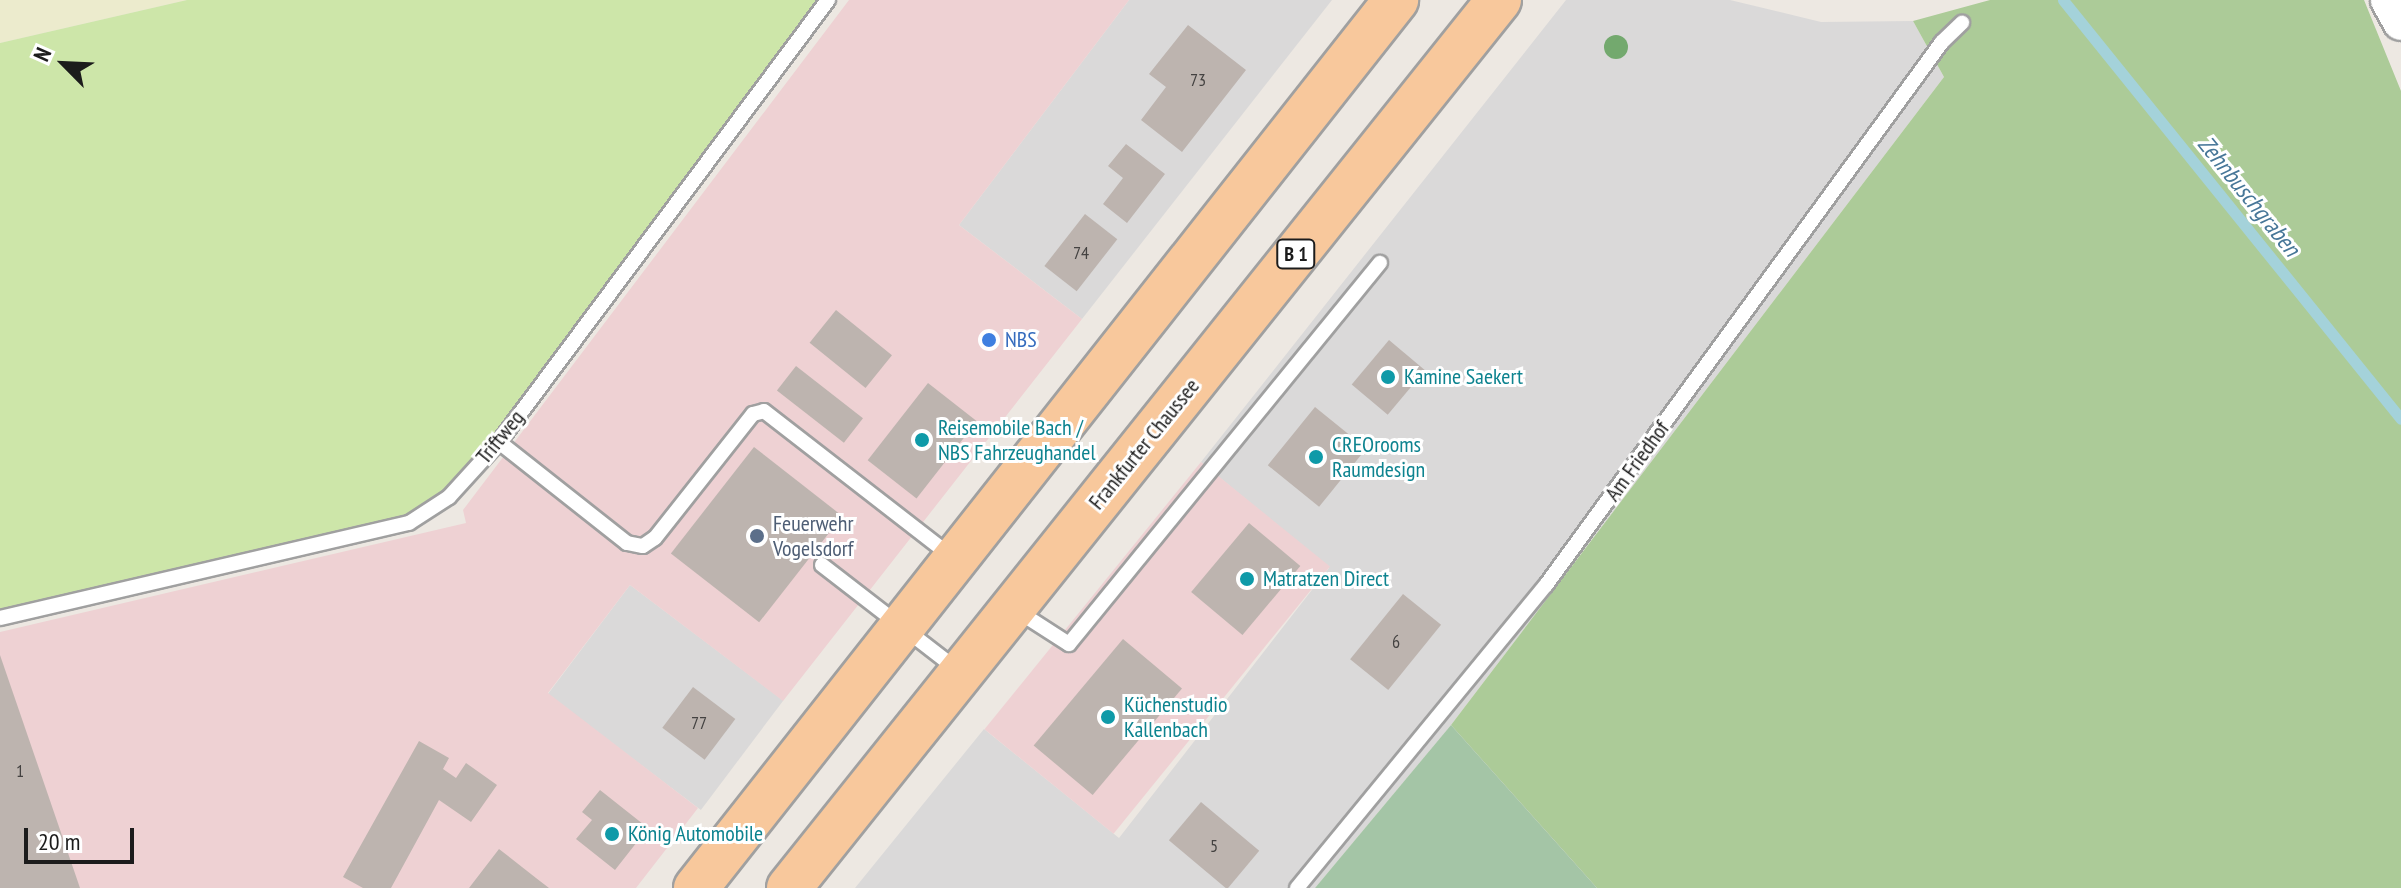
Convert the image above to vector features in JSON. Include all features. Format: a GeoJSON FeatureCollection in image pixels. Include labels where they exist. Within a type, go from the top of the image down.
{"type":"FeatureCollection","features":[{"type":"Feature","properties":{"kind":"main road"},"geometry":{"type":"LineString","coordinates":[[696,888],[1396,0]]}},
{"type":"Feature","properties":{"kind":"main road","name":"Frankfurter Chaussee"},"geometry":{"type":"LineString","coordinates":[[789,888],[1499,0]]}},
{"type":"Feature","properties":{"kind":"street"},"geometry":{"type":"LineString","coordinates":[[2389,0],[2401,22]]}},
{"type":"Feature","properties":{"kind":"lane","name":"Triftweg"},"geometry":{"type":"LineString","coordinates":[[0,618],[409,523],[449,497],[499,442],[828,0]]}},
{"type":"Feature","properties":{"kind":"lane","name":"Am Friedhof"},"geometry":{"type":"LineString","coordinates":[[1297,888],[1546,585],[1942,42],[1962,23]]}},
{"type":"Feature","properties":{"kind":"lane"},"geometry":{"type":"LineString","coordinates":[[1012,607],[1069,644],[1380,263]]}},
{"type":"Feature","properties":{"kind":"lane"},"geometry":{"type":"LineString","coordinates":[[499,442],[627,543],[643,546],[655,538],[753,414],[764,411],[956,560]]}},
{"type":"Feature","properties":{"kind":"lane"},"geometry":{"type":"LineString","coordinates":[[822,565],[961,673]]}},
{"type":"Feature","properties":{"kind":"shaded area"},"geometry":{"type":"Polygon","coordinates":[[[849,0],[1129,0],[959,225],[1082,319],[783,701],[630,585],[548,693],[698,808],[636,888],[0,888],[0,632],[466,523],[463,510],[849,0]]]}},
{"type":"Feature","properties":{"kind":"shaded area"},"geometry":{"type":"Polygon","coordinates":[[[1129,0],[1332,0],[1082,319],[959,225],[1129,0]]]}},
{"type":"Feature","properties":{"kind":"shaded area"},"geometry":{"type":"Polygon","coordinates":[[[1566,0],[1730,0],[1821,22],[1913,21],[1944,77],[1451,725],[1315,888],[855,888],[984,729],[1119,838],[1329,568],[1201,462],[1566,0]]]}},
{"type":"Feature","properties":{"kind":"shaded area"},"geometry":{"type":"Polygon","coordinates":[[[1201,462],[1330,566],[1114,834],[985,729],[1201,462]]]}},
{"type":"Feature","properties":{"kind":"shaded area"},"geometry":{"type":"Polygon","coordinates":[[[630,585],[783,701],[701,810],[548,694],[630,585]]]}},
{"type":"Feature","properties":{"kind":"green space"},"geometry":{"type":"Polygon","coordinates":[[[0,0],[187,0],[0,43],[0,0]]]}},
{"type":"Feature","properties":{"kind":"green space"},"geometry":{"type":"Polygon","coordinates":[[[187,0],[820,0],[482,454],[442,494],[405,515],[0,609],[0,43],[187,0]]]}},
{"type":"Feature","properties":{"kind":"green space"},"geometry":{"type":"Polygon","coordinates":[[[1990,0],[2364,0],[2401,91],[2401,888],[1597,888],[1451,725],[1944,77],[1913,21],[1990,0]]]}},
{"type":"Feature","properties":{"kind":"green space"},"geometry":{"type":"Polygon","coordinates":[[[1451,725],[1597,888],[1315,888],[1451,725]]]}},
{"type":"Feature","properties":{"kind":"building"},"geometry":{"type":"Polygon","coordinates":[[[1188,25],[1246,70],[1182,152],[1141,120],[1166,87],[1149,74],[1188,25]]]}},
{"type":"Feature","properties":{"kind":"building"},"geometry":{"type":"Polygon","coordinates":[[[1126,144],[1165,174],[1127,223],[1103,204],[1123,178],[1108,166],[1126,144]]]}},
{"type":"Feature","properties":{"kind":"building"},"geometry":{"type":"Polygon","coordinates":[[[1085,214],[1117,239],[1077,291],[1044,266],[1085,214]]]}},
{"type":"Feature","properties":{"kind":"building"},"geometry":{"type":"Polygon","coordinates":[[[836,310],[892,355],[866,388],[810,343],[836,310]]]}},
{"type":"Feature","properties":{"kind":"building","name":"Kamine Saekert"},"geometry":{"type":"Polygon","coordinates":[[[1389,340],[1425,370],[1388,415],[1352,384],[1389,340]]]}},
{"type":"Feature","properties":{"kind":"building"},"geometry":{"type":"Polygon","coordinates":[[[796,366],[863,418],[844,443],[777,390],[796,366]]]}},
{"type":"Feature","properties":{"kind":"building","name":"Reisemobile Bach / NBS Fahrzeughandel"},"geometry":{"type":"Polygon","coordinates":[[[928,383],[977,421],[917,498],[868,460],[928,383]]]}},
{"type":"Feature","properties":{"kind":"building","name":"CREOrooms Raumdesign"},"geometry":{"type":"Polygon","coordinates":[[[1315,407],[1366,449],[1319,507],[1268,465],[1315,407]]]}},
{"type":"Feature","properties":{"kind":"building","name":"Feuerwehr Vogelsdorf"},"geometry":{"type":"Polygon","coordinates":[[[754,447],[842,516],[759,622],[671,553],[754,447]]]}},
{"type":"Feature","properties":{"kind":"building","name":"Matratzen Direct"},"geometry":{"type":"Polygon","coordinates":[[[1249,523],[1300,566],[1242,635],[1191,592],[1249,523]]]}},
{"type":"Feature","properties":{"kind":"building"},"geometry":{"type":"Polygon","coordinates":[[[1403,594],[1441,625],[1388,690],[1350,659],[1403,594]]]}},
{"type":"Feature","properties":{"kind":"building","name":"Küchenstudio Kallenbach"},"geometry":{"type":"Polygon","coordinates":[[[1123,639],[1182,688],[1093,795],[1034,745],[1123,639]]]}},
{"type":"Feature","properties":{"kind":"building"},"geometry":{"type":"Polygon","coordinates":[[[0,655],[80,888],[0,888],[0,655]]]}},
{"type":"Feature","properties":{"kind":"building"},"geometry":{"type":"Polygon","coordinates":[[[693,687],[735,719],[705,760],[662,728],[693,687]]]}},
{"type":"Feature","properties":{"kind":"building"},"geometry":{"type":"Polygon","coordinates":[[[419,741],[449,758],[443,769],[456,778],[466,763],[497,785],[471,822],[439,800],[391,888],[363,888],[343,877],[419,741]]]}},
{"type":"Feature","properties":{"kind":"building","name":"König Automobile"},"geometry":{"type":"Polygon","coordinates":[[[600,790],[648,828],[615,870],[576,839],[592,820],[582,812],[600,790]]]}},
{"type":"Feature","properties":{"kind":"building"},"geometry":{"type":"Polygon","coordinates":[[[1201,802],[1259,851],[1226,888],[1169,840],[1201,802]]]}},
{"type":"Feature","properties":{"kind":"building"},"geometry":{"type":"Polygon","coordinates":[[[499,849],[536,878],[549,888],[469,888],[499,849]]]}},
{"type":"Feature","properties":{"kind":"waterway","name":"Zehnbuschgraben"},"geometry":{"type":"LineString","coordinates":[[2063,0],[2401,419]]}},
{"type":"Feature","properties":{"kind":"place","name":"NBS"},"geometry":{"type":"Point","coordinates":[989,340]}},
{"type":"Feature","properties":{"kind":"place","name":"Kamine Saekert"},"geometry":{"type":"Point","coordinates":[1388,377]}},
{"type":"Feature","properties":{"kind":"place","name":"Reisemobile Bach / NBS Fahrzeughandel"},"geometry":{"type":"Point","coordinates":[922,440]}},
{"type":"Feature","properties":{"kind":"place","name":"CREOrooms Raumdesign"},"geometry":{"type":"Point","coordinates":[1316,457]}},
{"type":"Feature","properties":{"kind":"place","name":"Feuerwehr Vogelsdorf"},"geometry":{"type":"Point","coordinates":[757,536]}},
{"type":"Feature","properties":{"kind":"place","name":"Matratzen Direct"},"geometry":{"type":"Point","coordinates":[1247,579]}},
{"type":"Feature","properties":{"kind":"place","name":"Küchenstudio Kallenbach"},"geometry":{"type":"Point","coordinates":[1108,717]}},
{"type":"Feature","properties":{"kind":"place","name":"König Automobile"},"geometry":{"type":"Point","coordinates":[612,834]}}]}
